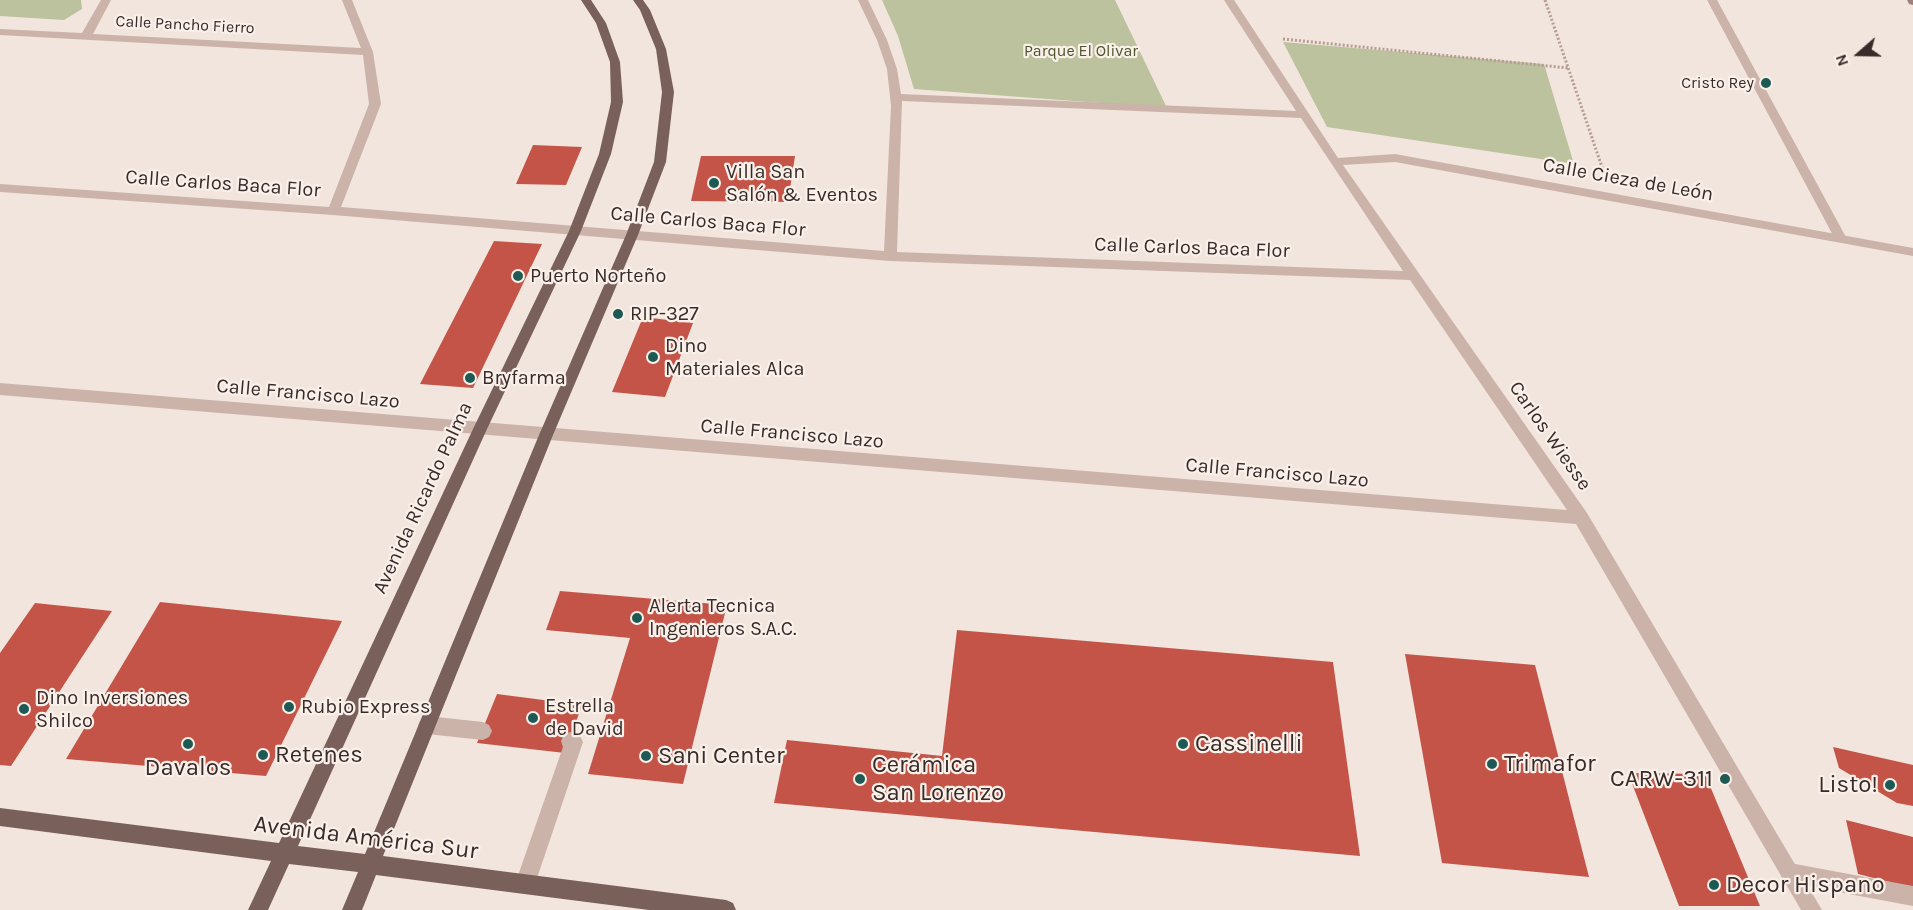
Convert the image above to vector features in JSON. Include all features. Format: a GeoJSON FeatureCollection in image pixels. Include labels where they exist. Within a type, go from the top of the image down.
{"type":"FeatureCollection","features":[{"type":"Feature","properties":{"kind":"main road","name":"Avenida Ricardo Palma"},"geometry":{"type":"LineString","coordinates":[[258,910],[282,853],[575,231],[605,154],[617,102],[615,62],[601,23],[586,0]]}},
{"type":"Feature","properties":{"kind":"main road"},"geometry":{"type":"LineString","coordinates":[[352,910],[546,435],[632,236],[660,162],[668,92],[661,49],[639,0]]}},
{"type":"Feature","properties":{"kind":"main road","name":"Avenida América Sur"},"geometry":{"type":"LineString","coordinates":[[0,817],[726,910]]}},
{"type":"Feature","properties":{"kind":"street"},"geometry":{"type":"LineString","coordinates":[[86,36],[105,0]]}},
{"type":"Feature","properties":{"kind":"street"},"geometry":{"type":"LineString","coordinates":[[333,211],[375,104],[368,52],[347,0]]}},
{"type":"Feature","properties":{"kind":"street"},"geometry":{"type":"LineString","coordinates":[[863,0],[888,59],[896,97],[890,256]]}},
{"type":"Feature","properties":{"kind":"street","name":"Carlos Wiesse"},"geometry":{"type":"LineString","coordinates":[[1229,0],[1335,162],[1581,518],[1812,910]]}},
{"type":"Feature","properties":{"kind":"street"},"geometry":{"type":"LineString","coordinates":[[1712,0],[1841,239]]}},
{"type":"Feature","properties":{"kind":"street","name":"Calle Pancho Fierro"},"geometry":{"type":"LineString","coordinates":[[0,32],[368,52]]}},
{"type":"Feature","properties":{"kind":"street"},"geometry":{"type":"LineString","coordinates":[[896,97],[1304,115]]}},
{"type":"Feature","properties":{"kind":"street","name":"Calle Cieza de León"},"geometry":{"type":"LineString","coordinates":[[1335,162],[1395,158],[1913,252]]}},
{"type":"Feature","properties":{"kind":"street","name":"Calle Carlos Baca Flor"},"geometry":{"type":"LineString","coordinates":[[0,188],[333,211],[890,256],[1414,276]]}},
{"type":"Feature","properties":{"kind":"street","name":"Calle Francisco Lazo"},"geometry":{"type":"LineString","coordinates":[[0,389],[1581,518]]}},
{"type":"Feature","properties":{"kind":"street"},"geometry":{"type":"LineString","coordinates":[[427,725],[483,731]]}},
{"type":"Feature","properties":{"kind":"street"},"geometry":{"type":"LineString","coordinates":[[525,884],[574,742],[570,741]]}},
{"type":"Feature","properties":{"kind":"street"},"geometry":{"type":"LineString","coordinates":[[1790,873],[1913,896]]}},
{"type":"Feature","properties":{"kind":"path"},"geometry":{"type":"LineString","coordinates":[[1545,0],[1612,197]]}},
{"type":"Feature","properties":{"kind":"path"},"geometry":{"type":"LineString","coordinates":[[1253,36],[1568,68]]}},
{"type":"Feature","properties":{"kind":"green space"},"geometry":{"type":"Polygon","coordinates":[[[0,0],[81,0],[82,9],[64,20],[0,16],[0,0]]]}},
{"type":"Feature","properties":{"kind":"green space","name":"Parque El Olivar"},"geometry":{"type":"Polygon","coordinates":[[[882,0],[1115,0],[1167,108],[914,89],[898,36],[882,0]]]}},
{"type":"Feature","properties":{"kind":"green space"},"geometry":{"type":"Polygon","coordinates":[[[1283,42],[1544,64],[1574,164],[1327,127],[1283,42]]]}},
{"type":"Feature","properties":{"kind":"building"},"geometry":{"type":"Polygon","coordinates":[[[533,145],[582,147],[566,185],[516,184],[533,145]]]}},
{"type":"Feature","properties":{"kind":"building"},"geometry":{"type":"Polygon","coordinates":[[[701,156],[795,156],[788,202],[691,201],[701,156]]]}},
{"type":"Feature","properties":{"kind":"building"},"geometry":{"type":"Polygon","coordinates":[[[494,241],[542,244],[473,388],[420,384],[494,241]]]}},
{"type":"Feature","properties":{"kind":"building","name":"Dino Materiales Alca"},"geometry":{"type":"Polygon","coordinates":[[[643,317],[693,323],[665,397],[612,392],[643,317]]]}},
{"type":"Feature","properties":{"kind":"building"},"geometry":{"type":"Polygon","coordinates":[[[560,591],[727,605],[683,784],[588,774],[630,638],[546,630],[560,591]]]}},
{"type":"Feature","properties":{"kind":"building"},"geometry":{"type":"Polygon","coordinates":[[[160,602],[342,621],[266,776],[66,759],[160,602]]]}},
{"type":"Feature","properties":{"kind":"building","name":"Dino Inversiones Shilco"},"geometry":{"type":"Polygon","coordinates":[[[35,603],[112,611],[11,766],[0,765],[0,653],[35,603]]]}},
{"type":"Feature","properties":{"kind":"building","name":"Cassinelli"},"geometry":{"type":"Polygon","coordinates":[[[957,630],[1333,662],[1360,856],[774,803],[787,740],[942,756],[957,630]]]}},
{"type":"Feature","properties":{"kind":"building","name":"Trimafor"},"geometry":{"type":"Polygon","coordinates":[[[1405,654],[1535,665],[1589,877],[1442,863],[1405,654]]]}},
{"type":"Feature","properties":{"kind":"building","name":"Estrella de David"},"geometry":{"type":"Polygon","coordinates":[[[497,694],[582,705],[565,753],[477,743],[497,694]]]}},
{"type":"Feature","properties":{"kind":"building","name":"Listo!"},"geometry":{"type":"Polygon","coordinates":[[[1833,747],[1913,765],[1913,806],[1897,803],[1839,768],[1833,747]]]}},
{"type":"Feature","properties":{"kind":"building"},"geometry":{"type":"Polygon","coordinates":[[[1628,773],[1705,774],[1760,906],[1679,906],[1628,773]]]}},
{"type":"Feature","properties":{"kind":"building"},"geometry":{"type":"Polygon","coordinates":[[[1846,820],[1913,837],[1913,888],[1858,874],[1846,820]]]}},
{"type":"Feature","properties":{"kind":"place","name":"Cristo Rey"},"geometry":{"type":"Point","coordinates":[1766,83]}},
{"type":"Feature","properties":{"kind":"place","name":"Villa San Salón & Eventos"},"geometry":{"type":"Point","coordinates":[714,183]}},
{"type":"Feature","properties":{"kind":"place","name":"Puerto Norteño"},"geometry":{"type":"Point","coordinates":[518,276]}},
{"type":"Feature","properties":{"kind":"place","name":"RIP-327"},"geometry":{"type":"Point","coordinates":[618,314]}},
{"type":"Feature","properties":{"kind":"place","name":"Dino Materiales Alca"},"geometry":{"type":"Point","coordinates":[653,357]}},
{"type":"Feature","properties":{"kind":"place","name":"Bryfarma"},"geometry":{"type":"Point","coordinates":[470,378]}},
{"type":"Feature","properties":{"kind":"place","name":"Alerta Tecnica Ingenieros S.A.C."},"geometry":{"type":"Point","coordinates":[637,618]}},
{"type":"Feature","properties":{"kind":"place","name":"Rubio Express"},"geometry":{"type":"Point","coordinates":[289,707]}},
{"type":"Feature","properties":{"kind":"place","name":"Dino Inversiones Shilco"},"geometry":{"type":"Point","coordinates":[24,709]}},
{"type":"Feature","properties":{"kind":"place","name":"Estrella de David"},"geometry":{"type":"Point","coordinates":[533,718]}},
{"type":"Feature","properties":{"kind":"place","name":"Davalos"},"geometry":{"type":"Point","coordinates":[188,744]}},
{"type":"Feature","properties":{"kind":"place","name":"Cassinelli"},"geometry":{"type":"Point","coordinates":[1183,744]}},
{"type":"Feature","properties":{"kind":"place","name":"Retenes"},"geometry":{"type":"Point","coordinates":[263,755]}},
{"type":"Feature","properties":{"kind":"place","name":"Sani Center"},"geometry":{"type":"Point","coordinates":[646,756]}},
{"type":"Feature","properties":{"kind":"place","name":"Trimafor"},"geometry":{"type":"Point","coordinates":[1492,764]}},
{"type":"Feature","properties":{"kind":"place","name":"Cerámica San Lorenzo"},"geometry":{"type":"Point","coordinates":[860,779]}},
{"type":"Feature","properties":{"kind":"place","name":"CARW-311"},"geometry":{"type":"Point","coordinates":[1725,779]}},
{"type":"Feature","properties":{"kind":"place","name":"Listo!"},"geometry":{"type":"Point","coordinates":[1890,785]}},
{"type":"Feature","properties":{"kind":"place","name":"Decor Hispano"},"geometry":{"type":"Point","coordinates":[1714,885]}}]}
